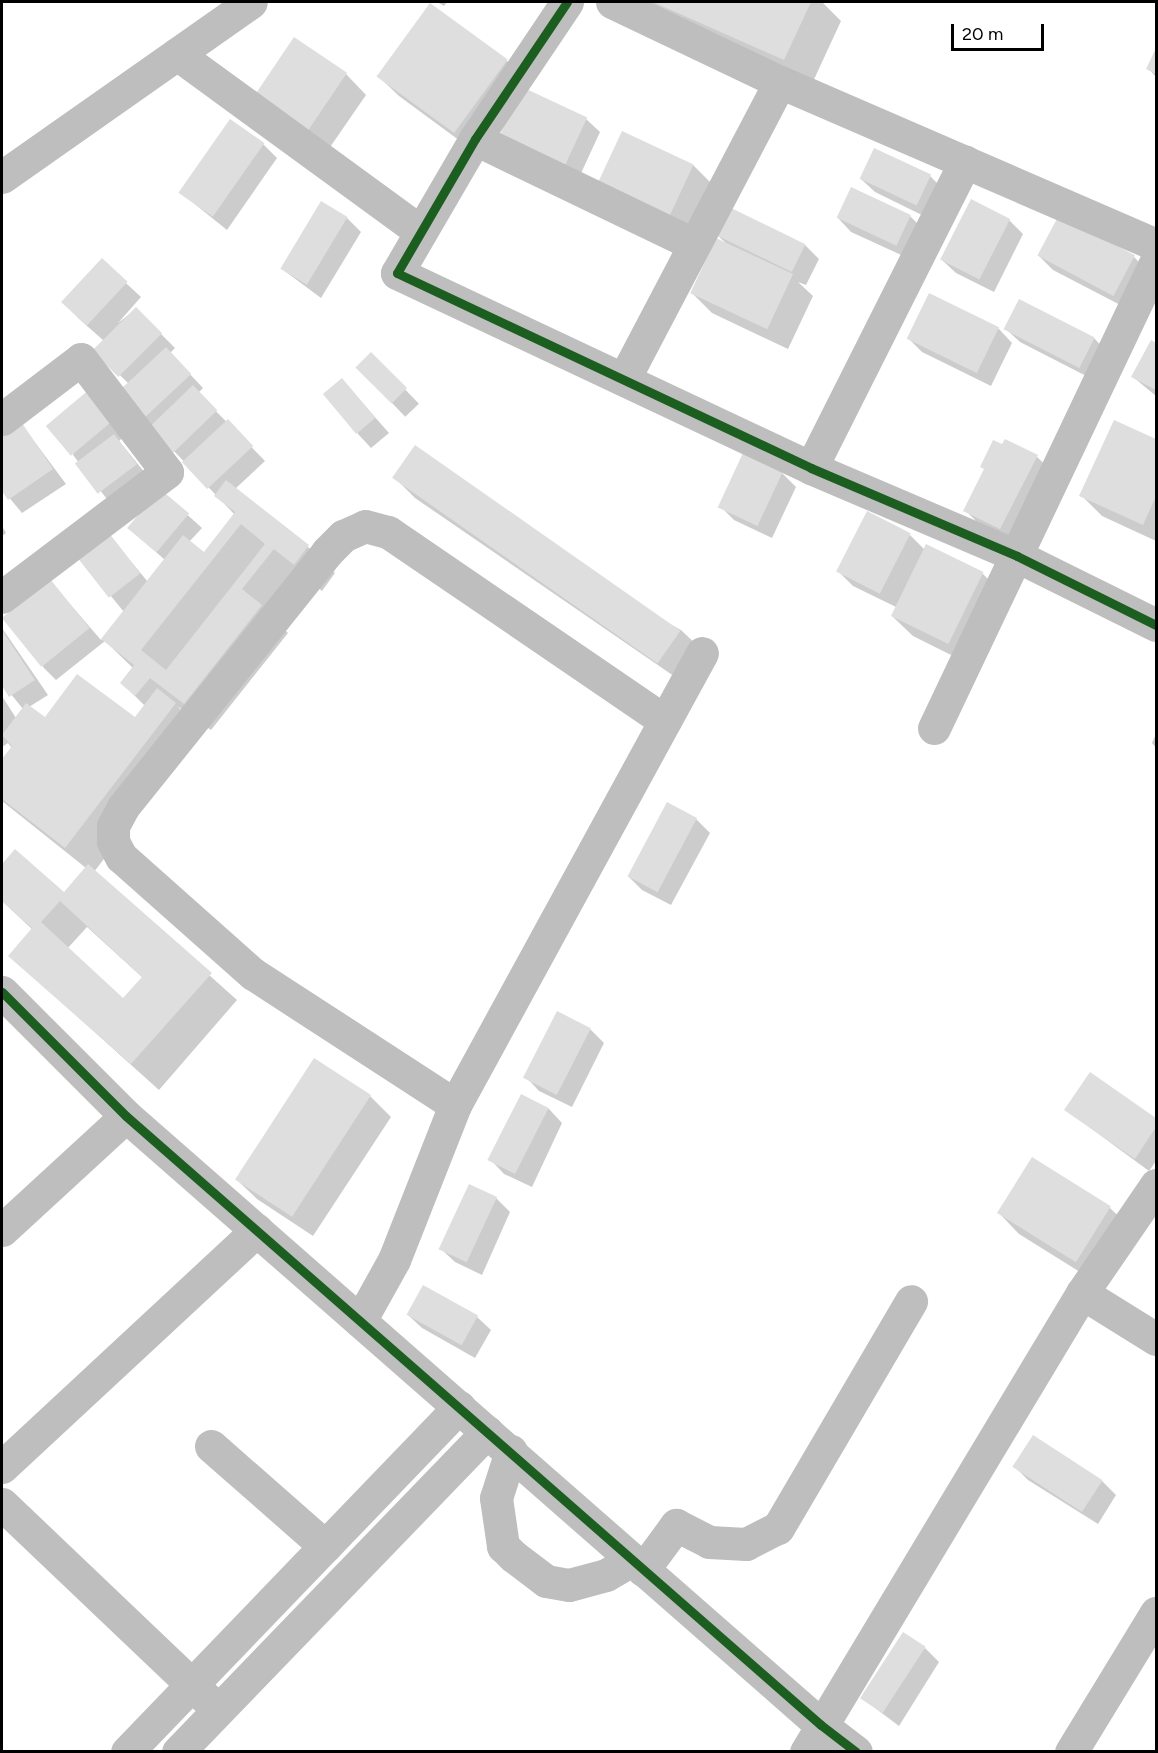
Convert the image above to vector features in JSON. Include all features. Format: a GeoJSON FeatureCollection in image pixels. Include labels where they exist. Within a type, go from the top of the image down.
{"type":"FeatureCollection","features":[{"type":"Feature","properties":{"kind":"street"},"geometry":{"type":"LineString","coordinates":[[2,177],[251,2]]}},
{"type":"Feature","properties":{"kind":"street"},"geometry":{"type":"LineString","coordinates":[[567,2],[475,139],[397,273],[625,377],[811,468],[1017,556],[1156,625]]}},
{"type":"Feature","properties":{"kind":"street"},"geometry":{"type":"LineString","coordinates":[[612,2],[780,82],[1156,245]]}},
{"type":"Feature","properties":{"kind":"street"},"geometry":{"type":"LineString","coordinates":[[177,54],[420,231]]}},
{"type":"Feature","properties":{"kind":"street"},"geometry":{"type":"LineString","coordinates":[[625,377],[780,82]]}},
{"type":"Feature","properties":{"kind":"street"},"geometry":{"type":"LineString","coordinates":[[475,139],[693,244]]}},
{"type":"Feature","properties":{"kind":"street"},"geometry":{"type":"LineString","coordinates":[[811,468],[965,162]]}},
{"type":"Feature","properties":{"kind":"street"},"geometry":{"type":"LineString","coordinates":[[934,728],[1156,261]]}},
{"type":"Feature","properties":{"kind":"street"},"geometry":{"type":"LineString","coordinates":[[2,419],[81,359],[167,472],[2,597]]}},
{"type":"Feature","properties":{"kind":"street"},"geometry":{"type":"LineString","coordinates":[[455,1105],[254,974],[121,857],[113,841],[112,826],[123,807],[327,552],[343,536],[365,526],[388,532],[665,721]]}},
{"type":"Feature","properties":{"kind":"street"},"geometry":{"type":"LineString","coordinates":[[360,1321],[394,1260],[455,1105],[702,653]]}},
{"type":"Feature","properties":{"kind":"street"},"geometry":{"type":"LineString","coordinates":[[2,992],[126,1116],[638,1565],[813,1738],[856,1752]]}},
{"type":"Feature","properties":{"kind":"street"},"geometry":{"type":"LineString","coordinates":[[2,1230],[126,1116]]}},
{"type":"Feature","properties":{"kind":"street"},"geometry":{"type":"LineString","coordinates":[[813,1738],[1082,1293],[1156,1185]]}},
{"type":"Feature","properties":{"kind":"street"},"geometry":{"type":"LineString","coordinates":[[2,1467],[257,1230]]}},
{"type":"Feature","properties":{"kind":"street"},"geometry":{"type":"LineString","coordinates":[[1082,1293],[1156,1339]]}},
{"type":"Feature","properties":{"kind":"street"},"geometry":{"type":"LineString","coordinates":[[499,1441],[496,1498],[503,1546],[513,1557],[546,1581],[569,1585],[638,1565],[676,1525],[709,1542],[746,1544],[778,1528],[910,1301]]}},
{"type":"Feature","properties":{"kind":"street"},"geometry":{"type":"LineString","coordinates":[[127,1752],[459,1407]]}},
{"type":"Feature","properties":{"kind":"street"},"geometry":{"type":"LineString","coordinates":[[178,1752],[218,1710],[499,1441]]}},
{"type":"Feature","properties":{"kind":"street"},"geometry":{"type":"LineString","coordinates":[[211,1446],[325,1546]]}},
{"type":"Feature","properties":{"kind":"street"},"geometry":{"type":"LineString","coordinates":[[2,1504],[218,1710]]}},
{"type":"Feature","properties":{"kind":"street"},"geometry":{"type":"LineString","coordinates":[[1071,1752],[1156,1613]]}},
{"type":"Feature","properties":{"kind":"building"},"geometry":{"type":"Polygon","coordinates":[[[653,2],[811,2],[784,60],[653,2]]]}},
{"type":"Feature","properties":{"kind":"building"},"geometry":{"type":"Polygon","coordinates":[[[430,3],[508,59],[454,133],[377,77],[430,3]]]}},
{"type":"Feature","properties":{"kind":"building"},"geometry":{"type":"Polygon","coordinates":[[[294,37],[347,73],[306,133],[253,98],[294,37]]]}},
{"type":"Feature","properties":{"kind":"building"},"geometry":{"type":"Polygon","coordinates":[[[1156,48],[1156,74],[1146,69],[1156,48]]]}},
{"type":"Feature","properties":{"kind":"building"},"geometry":{"type":"Polygon","coordinates":[[[522,87],[587,117],[564,168],[498,138],[522,87]]]}},
{"type":"Feature","properties":{"kind":"building"},"geometry":{"type":"Polygon","coordinates":[[[230,119],[264,143],[213,217],[178,193],[230,119]]]}},
{"type":"Feature","properties":{"kind":"building"},"geometry":{"type":"Polygon","coordinates":[[[622,131],[694,164],[668,219],[597,185],[622,131]]]}},
{"type":"Feature","properties":{"kind":"building"},"geometry":{"type":"Polygon","coordinates":[[[874,148],[931,175],[917,205],[860,179],[874,148]]]}},
{"type":"Feature","properties":{"kind":"building"},"geometry":{"type":"Polygon","coordinates":[[[851,187],[911,215],[896,246],[837,218],[851,187]]]}},
{"type":"Feature","properties":{"kind":"building"},"geometry":{"type":"Polygon","coordinates":[[[971,199],[1010,219],[979,280],[940,260],[971,199]]]}},
{"type":"Feature","properties":{"kind":"building"},"geometry":{"type":"Polygon","coordinates":[[[321,201],[348,217],[307,285],[280,269],[321,201]]]}},
{"type":"Feature","properties":{"kind":"building"},"geometry":{"type":"Polygon","coordinates":[[[729,207],[805,244],[792,272],[715,235],[729,207]]]}},
{"type":"Feature","properties":{"kind":"building"},"geometry":{"type":"Polygon","coordinates":[[[1059,215],[1135,255],[1113,296],[1037,256],[1059,215]]]}},
{"type":"Feature","properties":{"kind":"building"},"geometry":{"type":"Polygon","coordinates":[[[716,238],[793,274],[767,329],[690,293],[716,238]]]}},
{"type":"Feature","properties":{"kind":"building"},"geometry":{"type":"Polygon","coordinates":[[[102,258],[128,282],[87,326],[61,302],[102,258]]]}},
{"type":"Feature","properties":{"kind":"building"},"geometry":{"type":"Polygon","coordinates":[[[929,293],[999,327],[977,373],[907,339],[929,293]]]}},
{"type":"Feature","properties":{"kind":"building"},"geometry":{"type":"Polygon","coordinates":[[[1019,299],[1095,338],[1079,368],[1004,329],[1019,299]]]}},
{"type":"Feature","properties":{"kind":"building"},"geometry":{"type":"Polygon","coordinates":[[[136,307],[162,333],[118,377],[92,351],[136,307]]]}},
{"type":"Feature","properties":{"kind":"building"},"geometry":{"type":"Polygon","coordinates":[[[1151,340],[1156,343],[1156,390],[1131,377],[1151,340]]]}},
{"type":"Feature","properties":{"kind":"building"},"geometry":{"type":"Polygon","coordinates":[[[166,347],[191,374],[144,418],[119,391],[166,347]]]}},
{"type":"Feature","properties":{"kind":"building"},"geometry":{"type":"Polygon","coordinates":[[[371,352],[407,388],[392,404],[355,368],[371,352]]]}},
{"type":"Feature","properties":{"kind":"building"},"geometry":{"type":"Polygon","coordinates":[[[342,378],[375,418],[356,434],[323,394],[342,378]]]}},
{"type":"Feature","properties":{"kind":"building"},"geometry":{"type":"Polygon","coordinates":[[[193,385],[217,410],[173,453],[149,427],[193,385]]]}},
{"type":"Feature","properties":{"kind":"building"},"geometry":{"type":"Polygon","coordinates":[[[91,388],[116,418],[71,456],[46,426],[91,388]]]}},
{"type":"Feature","properties":{"kind":"building"},"geometry":{"type":"Polygon","coordinates":[[[228,419],[253,446],[207,489],[182,462],[228,419]]]}},
{"type":"Feature","properties":{"kind":"building"},"geometry":{"type":"Polygon","coordinates":[[[1114,420],[1156,439],[1156,496],[1143,525],[1079,496],[1114,420]]]}},
{"type":"Feature","properties":{"kind":"building"},"geometry":{"type":"Polygon","coordinates":[[[22,423],[53,469],[8,500],[2,491],[2,437],[22,423]]]}},
{"type":"Feature","properties":{"kind":"building"},"geometry":{"type":"Polygon","coordinates":[[[114,434],[137,464],[98,494],[75,463],[114,434]]]}},
{"type":"Feature","properties":{"kind":"building"},"geometry":{"type":"Polygon","coordinates":[[[1005,439],[1038,455],[1000,529],[963,511],[984,469],[980,467],[993,440],[1002,444],[1005,439]]]}},
{"type":"Feature","properties":{"kind":"building"},"geometry":{"type":"Polygon","coordinates":[[[415,445],[680,631],[657,664],[392,478],[415,445]]]}},
{"type":"Feature","properties":{"kind":"building"},"geometry":{"type":"Polygon","coordinates":[[[743,453],[783,472],[758,526],[718,507],[743,453]]]}},
{"type":"Feature","properties":{"kind":"building"},"geometry":{"type":"Polygon","coordinates":[[[226,480],[309,545],[294,565],[274,549],[242,589],[262,605],[184,704],[150,678],[135,696],[120,683],[134,665],[101,639],[183,535],[204,552],[235,512],[214,496],[226,480]],[[241,524],[141,650],[166,670],[265,544],[241,524]]]}},
{"type":"Feature","properties":{"kind":"building"},"geometry":{"type":"Polygon","coordinates":[[[160,489],[189,513],[156,552],[127,528],[160,489]]]}},
{"type":"Feature","properties":{"kind":"building"},"geometry":{"type":"Polygon","coordinates":[[[867,511],[911,533],[880,594],[836,572],[867,511]]]}},
{"type":"Feature","properties":{"kind":"building"},"geometry":{"type":"Polygon","coordinates":[[[109,533],[140,573],[109,598],[77,558],[109,533]]]}},
{"type":"Feature","properties":{"kind":"building"},"geometry":{"type":"Polygon","coordinates":[[[926,544],[984,572],[948,644],[891,616],[926,544]]]}},
{"type":"Feature","properties":{"kind":"building"},"geometry":{"type":"Polygon","coordinates":[[[50,579],[90,628],[41,667],[2,618],[50,579]]]}},
{"type":"Feature","properties":{"kind":"building"},"geometry":{"type":"Polygon","coordinates":[[[2,630],[35,680],[9,697],[2,686],[2,630]]]}},
{"type":"Feature","properties":{"kind":"building"},"geometry":{"type":"Polygon","coordinates":[[[77,674],[135,717],[157,688],[176,703],[65,848],[2,799],[2,759],[12,746],[2,735],[26,703],[45,717],[77,674]]]}},
{"type":"Feature","properties":{"kind":"building"},"geometry":{"type":"Polygon","coordinates":[[[667,802],[697,818],[658,892],[628,876],[667,802]]]}},
{"type":"Feature","properties":{"kind":"building"},"geometry":{"type":"Polygon","coordinates":[[[15,849],[64,892],[88,864],[212,973],[131,1064],[8,956],[32,928],[2,901],[2,864],[15,849]],[[60,901],[41,922],[123,998],[142,977],[60,901]]]}},
{"type":"Feature","properties":{"kind":"building"},"geometry":{"type":"Polygon","coordinates":[[[557,1011],[591,1028],[557,1095],[523,1078],[557,1011]]]}},
{"type":"Feature","properties":{"kind":"building"},"geometry":{"type":"Polygon","coordinates":[[[314,1058],[371,1095],[292,1217],[235,1180],[314,1058]]]}},
{"type":"Feature","properties":{"kind":"building"},"geometry":{"type":"Polygon","coordinates":[[[1090,1072],[1156,1118],[1156,1127],[1135,1159],[1064,1110],[1090,1072]]]}},
{"type":"Feature","properties":{"kind":"building"},"geometry":{"type":"Polygon","coordinates":[[[521,1094],[549,1108],[515,1174],[487,1160],[521,1094]]]}},
{"type":"Feature","properties":{"kind":"building"},"geometry":{"type":"Polygon","coordinates":[[[1032,1157],[1111,1206],[1076,1262],[997,1213],[1032,1157]]]}},
{"type":"Feature","properties":{"kind":"building"},"geometry":{"type":"Polygon","coordinates":[[[469,1184],[497,1197],[467,1262],[439,1249],[469,1184]]]}},
{"type":"Feature","properties":{"kind":"building"},"geometry":{"type":"Polygon","coordinates":[[[423,1285],[478,1316],[462,1345],[407,1315],[423,1285]]]}},
{"type":"Feature","properties":{"kind":"building"},"geometry":{"type":"Polygon","coordinates":[[[1033,1435],[1103,1480],[1082,1512],[1012,1467],[1033,1435]]]}},
{"type":"Feature","properties":{"kind":"building"},"geometry":{"type":"Polygon","coordinates":[[[903,1632],[926,1647],[883,1713],[860,1698],[903,1632]]]}},
{"type":"Feature","properties":{"kind":"cycle path"},"geometry":{"type":"LineString","coordinates":[[567,2],[475,139],[397,273],[811,468],[1017,556],[1156,625]]}},
{"type":"Feature","properties":{"kind":"cycle path"},"geometry":{"type":"LineString","coordinates":[[2,992],[126,1116],[821,1725],[856,1752]]}}]}
